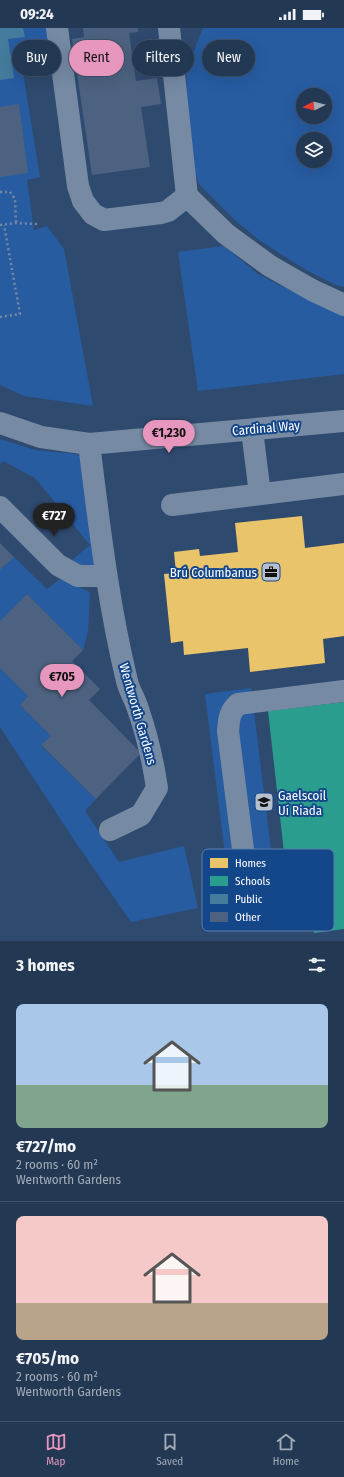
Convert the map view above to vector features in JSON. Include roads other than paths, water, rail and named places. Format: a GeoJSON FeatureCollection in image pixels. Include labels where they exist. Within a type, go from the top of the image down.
{"type":"FeatureCollection","features":[{"type":"Feature","properties":{"kind":"street"},"geometry":{"type":"LineString","coordinates":[[57,28],[78,186],[83,201],[93,214],[104,220],[162,213],[168,211],[187,196]]}},
{"type":"Feature","properties":{"kind":"street"},"geometry":{"type":"LineString","coordinates":[[169,28],[187,196],[226,234],[270,266],[312,290],[344,305]]}},
{"type":"Feature","properties":{"kind":"street","name":"Cardinal Way"},"geometry":{"type":"LineString","coordinates":[[0,423],[41,437],[89,444],[344,421]]}},
{"type":"Feature","properties":{"kind":"street"},"geometry":{"type":"LineString","coordinates":[[252,430],[260,494]]}},
{"type":"Feature","properties":{"kind":"street","name":"Wentworth Gardens"},"geometry":{"type":"LineString","coordinates":[[89,444],[106,576],[127,682],[146,734],[152,757],[157,788],[141,815],[110,830]]}},
{"type":"Feature","properties":{"kind":"street"},"geometry":{"type":"LineString","coordinates":[[172,505],[344,484]]}},
{"type":"Feature","properties":{"kind":"street"},"geometry":{"type":"LineString","coordinates":[[0,507],[58,565],[78,576],[106,576]]}},
{"type":"Feature","properties":{"kind":"street"},"geometry":{"type":"LineString","coordinates":[[243,849],[228,731],[229,719],[232,710],[238,704],[344,691]]}},
{"type":"Feature","properties":{"kind":"place","name":"Brú Columbanus"},"geometry":{"type":"Point","coordinates":[271,572]}},
{"type":"Feature","properties":{"kind":"place","name":"Gaelscoil Uí Riada"},"geometry":{"type":"Point","coordinates":[264,802]}}]}
